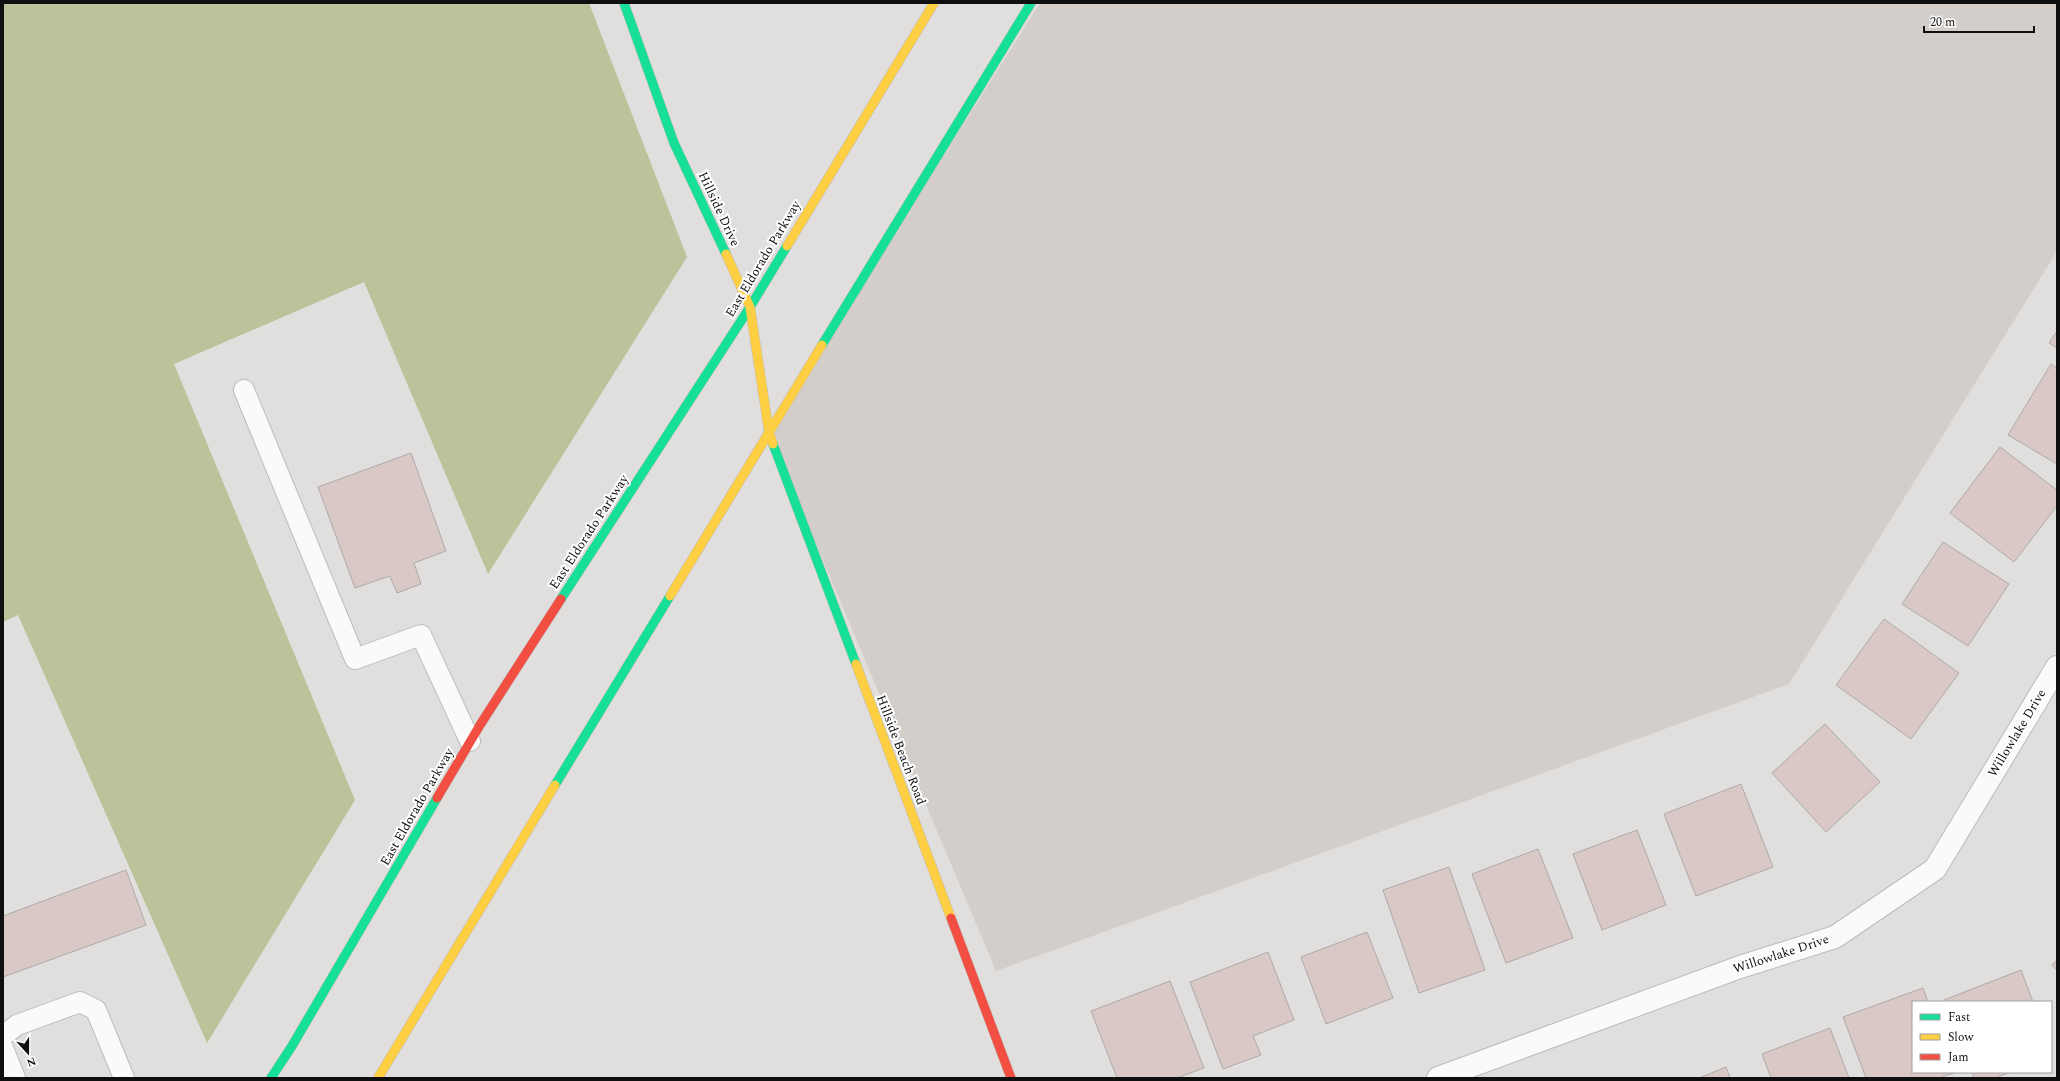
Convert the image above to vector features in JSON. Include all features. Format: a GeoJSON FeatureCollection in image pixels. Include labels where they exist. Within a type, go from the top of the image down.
{"type":"FeatureCollection","features":[{"type":"Feature","properties":{"kind":"main road","name":"Hillside Drive"},"geometry":{"type":"LineString","coordinates":[[624,3],[674,143],[750,307],[769,432]]}},
{"type":"Feature","properties":{"kind":"main road","name":"East Eldorado Parkway"},"geometry":{"type":"LineString","coordinates":[[271,1078],[292,1046],[470,741],[750,307],[934,3]]}},
{"type":"Feature","properties":{"kind":"main road"},"geometry":{"type":"LineString","coordinates":[[378,1078],[769,432],[1031,3]]}},
{"type":"Feature","properties":{"kind":"main road","name":"Hillside Beach Road"},"geometry":{"type":"LineString","coordinates":[[769,432],[1011,1078]]}},
{"type":"Feature","properties":{"kind":"street","name":"Willowlake Drive"},"geometry":{"type":"LineString","coordinates":[[1438,1078],[1740,967],[1835,937],[1935,869],[2057,667]]}},
{"type":"Feature","properties":{"kind":"lane"},"geometry":{"type":"LineString","coordinates":[[244,390],[355,659],[421,635],[470,741]]}},
{"type":"Feature","properties":{"kind":"lane"},"geometry":{"type":"LineString","coordinates":[[3,1036],[17,1025],[80,1002],[96,1010],[124,1078]]}},
{"type":"Feature","properties":{"kind":"lane"},"geometry":{"type":"LineString","coordinates":[[3,1048],[15,1078]]}},
{"type":"Feature","properties":{"kind":"shaded area"},"geometry":{"type":"Polygon","coordinates":[[[1040,3],[2057,3],[2057,251],[1789,684],[996,971],[769,432],[1040,3]]]}},
{"type":"Feature","properties":{"kind":"green space"},"geometry":{"type":"Polygon","coordinates":[[[3,3],[589,3],[687,257],[488,574],[364,282],[174,364],[355,800],[207,1043],[18,615],[3,622],[3,3]]]}},
{"type":"Feature","properties":{"kind":"building"},"geometry":{"type":"Polygon","coordinates":[[[2057,331],[2057,348],[2049,343],[2057,331]]]}},
{"type":"Feature","properties":{"kind":"building"},"geometry":{"type":"Polygon","coordinates":[[[2051,364],[2057,368],[2057,464],[2008,435],[2051,364]]]}},
{"type":"Feature","properties":{"kind":"building"},"geometry":{"type":"Polygon","coordinates":[[[2000,447],[2057,490],[2057,506],[2014,562],[1950,513],[2000,447]]]}},
{"type":"Feature","properties":{"kind":"building"},"geometry":{"type":"Polygon","coordinates":[[[411,453],[446,551],[414,563],[421,584],[397,593],[390,576],[355,588],[318,487],[411,453]]]}},
{"type":"Feature","properties":{"kind":"building"},"geometry":{"type":"Polygon","coordinates":[[[1943,542],[2009,584],[1968,646],[1902,604],[1943,542]]]}},
{"type":"Feature","properties":{"kind":"building"},"geometry":{"type":"Polygon","coordinates":[[[1884,619],[1959,673],[1911,739],[1836,685],[1884,619]]]}},
{"type":"Feature","properties":{"kind":"building"},"geometry":{"type":"Polygon","coordinates":[[[1825,724],[1880,782],[1826,832],[1772,773],[1825,724]]]}},
{"type":"Feature","properties":{"kind":"building"},"geometry":{"type":"Polygon","coordinates":[[[1741,784],[1773,867],[1696,896],[1664,814],[1741,784]]]}},
{"type":"Feature","properties":{"kind":"building"},"geometry":{"type":"Polygon","coordinates":[[[1637,830],[1666,905],[1602,930],[1573,854],[1637,830]]]}},
{"type":"Feature","properties":{"kind":"building"},"geometry":{"type":"Polygon","coordinates":[[[1538,849],[1573,938],[1506,963],[1472,874],[1538,849]]]}},
{"type":"Feature","properties":{"kind":"building"},"geometry":{"type":"Polygon","coordinates":[[[1449,867],[1485,970],[1419,993],[1383,890],[1449,867]]]}},
{"type":"Feature","properties":{"kind":"building"},"geometry":{"type":"Polygon","coordinates":[[[126,870],[146,925],[3,977],[3,916],[126,870]]]}},
{"type":"Feature","properties":{"kind":"building"},"geometry":{"type":"Polygon","coordinates":[[[1367,932],[1393,998],[1326,1024],[1301,957],[1367,932]]]}},
{"type":"Feature","properties":{"kind":"building"},"geometry":{"type":"Polygon","coordinates":[[[1268,952],[1294,1020],[1253,1036],[1261,1055],[1223,1069],[1190,982],[1268,952]]]}},
{"type":"Feature","properties":{"kind":"building"},"geometry":{"type":"Polygon","coordinates":[[[2057,960],[2057,970],[2052,965],[2057,960]]]}},
{"type":"Feature","properties":{"kind":"building"},"geometry":{"type":"Polygon","coordinates":[[[2021,970],[2033,1001],[1944,1001],[2021,970]]]}},
{"type":"Feature","properties":{"kind":"building"},"geometry":{"type":"Polygon","coordinates":[[[1170,981],[1204,1068],[1177,1078],[1117,1078],[1091,1011],[1170,981]]]}},
{"type":"Feature","properties":{"kind":"building"},"geometry":{"type":"Polygon","coordinates":[[[1923,988],[1928,1001],[1912,1001],[1912,1073],[1954,1073],[1939,1078],[1866,1078],[1843,1017],[1923,988]]]}},
{"type":"Feature","properties":{"kind":"building"},"geometry":{"type":"Polygon","coordinates":[[[1830,1028],[1849,1078],[1771,1078],[1762,1054],[1830,1028]]]}},
{"type":"Feature","properties":{"kind":"building"},"geometry":{"type":"Polygon","coordinates":[[[1726,1067],[1730,1078],[1699,1078],[1726,1067]]]}},
{"type":"Feature","properties":{"kind":"building"},"geometry":{"type":"Polygon","coordinates":[[[1972,1073],[2008,1073],[1995,1078],[1974,1078],[1972,1073]]]}},
{"type":"Feature","properties":{"kind":"traffic: fast"},"geometry":{"type":"LineString","coordinates":[[624,3],[674,143],[726,254]]}},
{"type":"Feature","properties":{"kind":"traffic: fast"},"geometry":{"type":"LineString","coordinates":[[822,345],[1031,3]]}},
{"type":"Feature","properties":{"kind":"traffic: fast"},"geometry":{"type":"LineString","coordinates":[[561,599],[750,307],[787,246]]}},
{"type":"Feature","properties":{"kind":"traffic: fast"},"geometry":{"type":"LineString","coordinates":[[773,444],[856,664]]}},
{"type":"Feature","properties":{"kind":"traffic: fast"},"geometry":{"type":"LineString","coordinates":[[555,785],[670,596]]}},
{"type":"Feature","properties":{"kind":"traffic: fast"},"geometry":{"type":"LineString","coordinates":[[271,1078],[292,1046],[437,798]]}},
{"type":"Feature","properties":{"kind":"traffic: slow"},"geometry":{"type":"LineString","coordinates":[[787,246],[934,3]]}},
{"type":"Feature","properties":{"kind":"traffic: slow"},"geometry":{"type":"LineString","coordinates":[[726,254],[750,307],[769,432],[773,444]]}},
{"type":"Feature","properties":{"kind":"traffic: slow"},"geometry":{"type":"LineString","coordinates":[[670,596],[822,345]]}},
{"type":"Feature","properties":{"kind":"traffic: slow"},"geometry":{"type":"LineString","coordinates":[[856,664],[951,918]]}},
{"type":"Feature","properties":{"kind":"traffic: slow"},"geometry":{"type":"LineString","coordinates":[[378,1078],[555,785]]}},
{"type":"Feature","properties":{"kind":"traffic: jam"},"geometry":{"type":"LineString","coordinates":[[437,798],[480,725],[561,599]]}},
{"type":"Feature","properties":{"kind":"traffic: jam"},"geometry":{"type":"LineString","coordinates":[[951,918],[1011,1078]]}}]}
